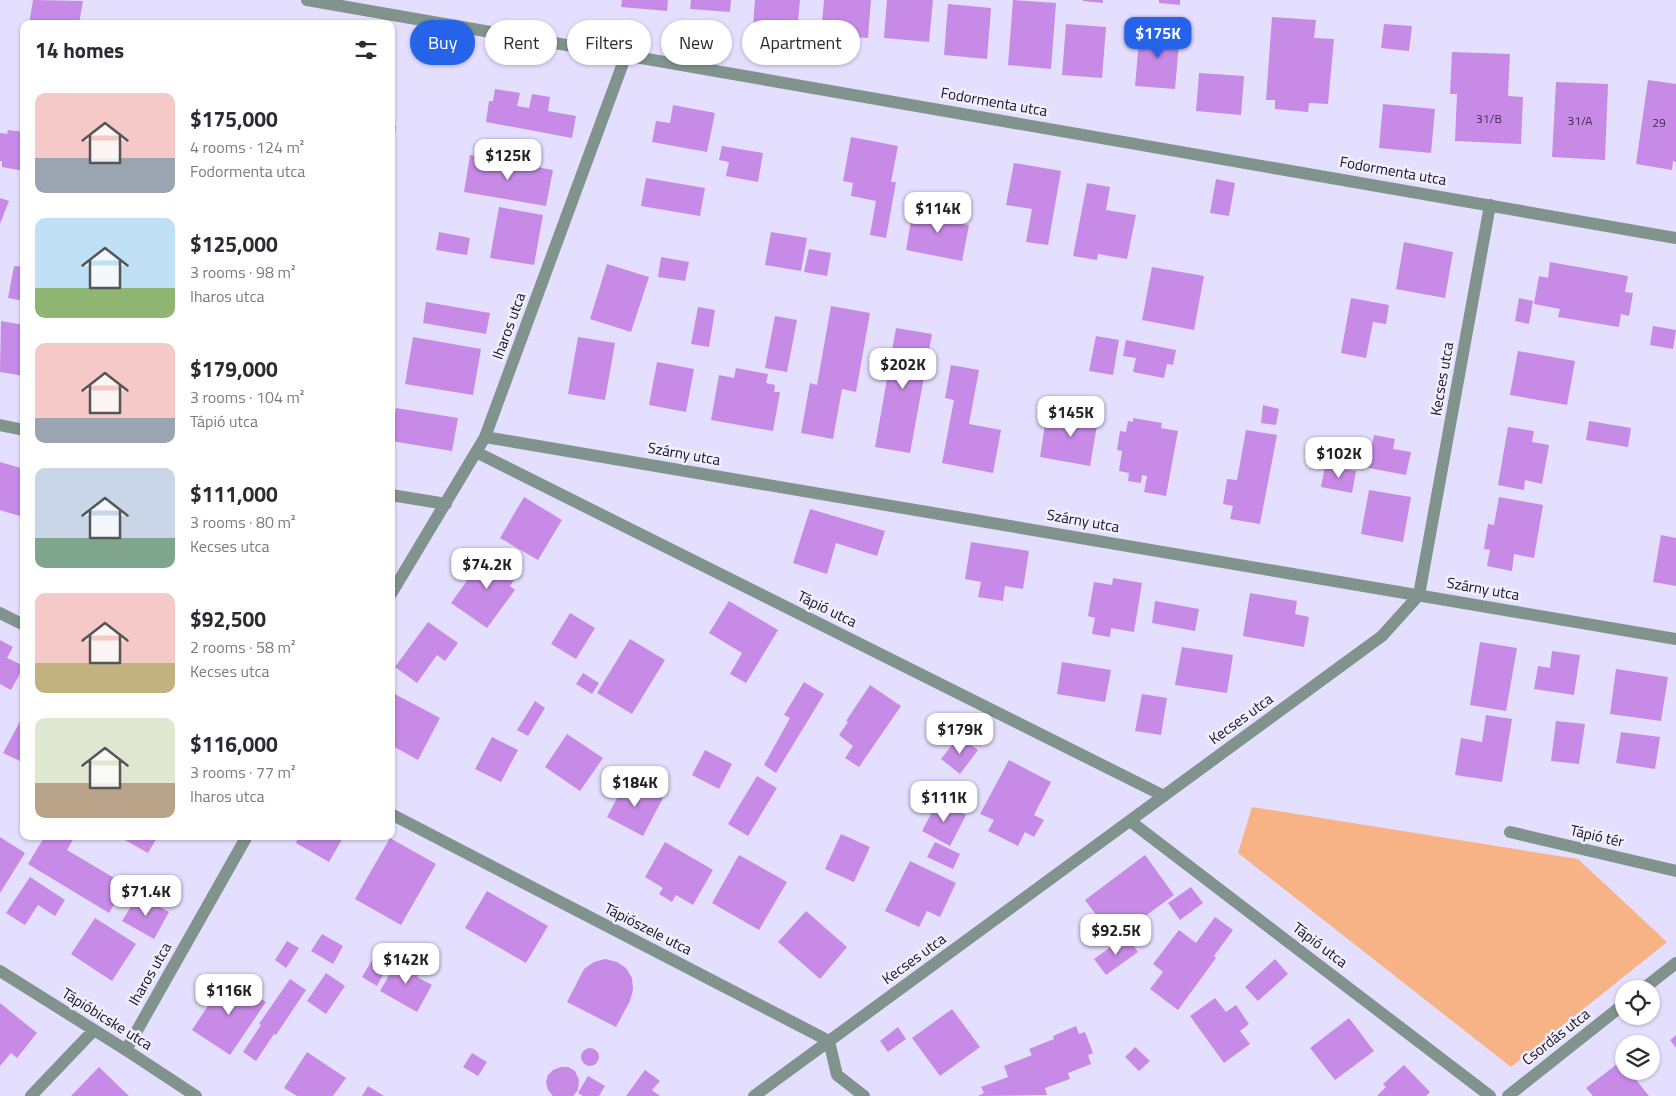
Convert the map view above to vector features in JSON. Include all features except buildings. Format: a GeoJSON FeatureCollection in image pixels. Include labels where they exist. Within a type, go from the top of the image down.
{"type":"FeatureCollection","features":[{"type":"Feature","properties":{"kind":"street","name":"Fodormenta utca"},"geometry":{"type":"LineString","coordinates":[[306,0],[567,45]]}},
{"type":"Feature","properties":{"kind":"street","name":"Fodormenta utca"},"geometry":{"type":"LineString","coordinates":[[651,59],[1676,238]]}},
{"type":"Feature","properties":{"kind":"street","name":"Iharos utca"},"geometry":{"type":"LineString","coordinates":[[395,587],[486,437],[622,65]]}},
{"type":"Feature","properties":{"kind":"street","name":"Kecses utca"},"geometry":{"type":"LineString","coordinates":[[754,1096],[1382,636],[1419,595],[1490,205]]}},
{"type":"Feature","properties":{"kind":"street"},"geometry":{"type":"LineString","coordinates":[[0,425],[20,429]]}},
{"type":"Feature","properties":{"kind":"street","name":"Szárny utca"},"geometry":{"type":"LineString","coordinates":[[486,437],[1676,638]]}},
{"type":"Feature","properties":{"kind":"street","name":"Tápió utca"},"geometry":{"type":"LineString","coordinates":[[476,452],[1164,796]]}},
{"type":"Feature","properties":{"kind":"street"},"geometry":{"type":"LineString","coordinates":[[395,496],[446,504]]}},
{"type":"Feature","properties":{"kind":"street"},"geometry":{"type":"LineString","coordinates":[[0,613],[20,623]]}},
{"type":"Feature","properties":{"kind":"street","name":"Tápiószele utca"},"geometry":{"type":"LineString","coordinates":[[395,816],[829,1041]]}},
{"type":"Feature","properties":{"kind":"street","name":"Tápió utca"},"geometry":{"type":"LineString","coordinates":[[1130,821],[1490,1096]]}},
{"type":"Feature","properties":{"kind":"street","name":"Tápió tér"},"geometry":{"type":"LineString","coordinates":[[1510,832],[1676,871]]}},
{"type":"Feature","properties":{"kind":"street","name":"Iharos utca"},"geometry":{"type":"LineString","coordinates":[[126,1050],[245,840]]}},
{"type":"Feature","properties":{"kind":"street"},"geometry":{"type":"LineString","coordinates":[[1654,980],[1676,962]]}},
{"type":"Feature","properties":{"kind":"street","name":"Tápióbicske utca"},"geometry":{"type":"LineString","coordinates":[[0,971],[196,1096]]}},
{"type":"Feature","properties":{"kind":"street","name":"Csordás utca"},"geometry":{"type":"LineString","coordinates":[[1508,1096],[1615,1011]]}},
{"type":"Feature","properties":{"kind":"street"},"geometry":{"type":"LineString","coordinates":[[31,1096],[93,1030]]}},
{"type":"Feature","properties":{"kind":"street"},"geometry":{"type":"LineString","coordinates":[[829,1041],[838,1075],[864,1096]]}},
{"type":"Feature","properties":{"kind":"shaded area"},"geometry":{"type":"Polygon","coordinates":[[[1252,807],[1578,859],[1667,942],[1620,980],[1615,980],[1615,984],[1511,1067],[1238,853],[1252,807]]]}}]}
